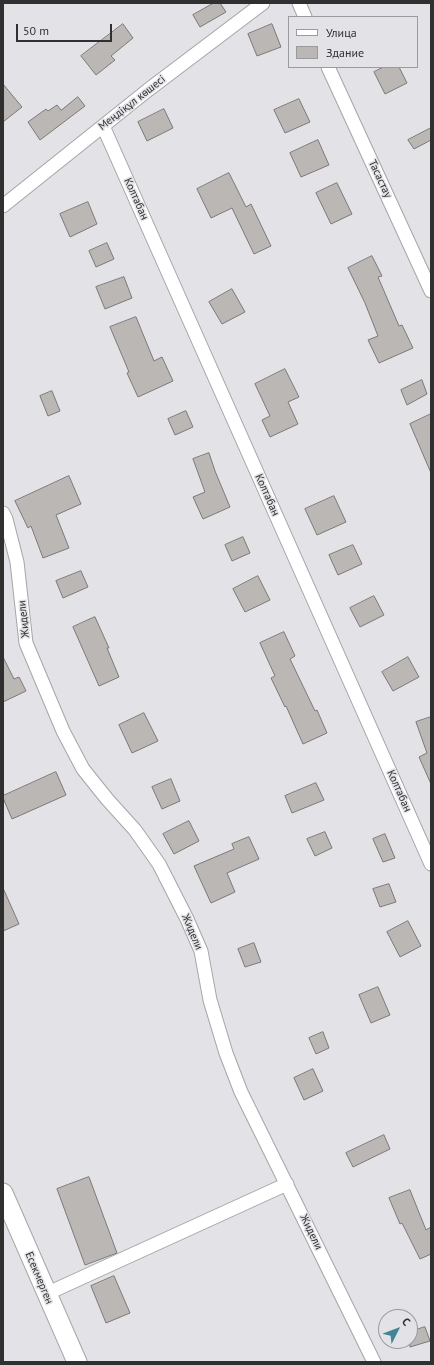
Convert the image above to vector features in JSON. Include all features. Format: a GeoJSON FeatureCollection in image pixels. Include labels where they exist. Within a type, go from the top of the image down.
{"type":"FeatureCollection","features":[{"type":"Feature","properties":{"kind":"street","name":"Меңдіқұл көшесі"},"geometry":{"type":"LineString","coordinates":[[3,206],[148,90],[263,3]]}},
{"type":"Feature","properties":{"kind":"street"},"geometry":{"type":"LineString","coordinates":[[299,3],[305,16]]}},
{"type":"Feature","properties":{"kind":"street","name":"Тасастау"},"geometry":{"type":"LineString","coordinates":[[328,68],[431,291]]}},
{"type":"Feature","properties":{"kind":"street","name":"Колтабан"},"geometry":{"type":"LineString","coordinates":[[103,126],[431,864]]}},
{"type":"Feature","properties":{"kind":"street","name":"Жидели"},"geometry":{"type":"LineString","coordinates":[[3,513],[6,519],[17,562],[26,643],[63,731],[83,769],[135,830],[159,864],[187,919],[200,951],[210,1000],[226,1053],[241,1092],[374,1362]]}},
{"type":"Feature","properties":{"kind":"street"},"geometry":{"type":"LineString","coordinates":[[46,1294],[287,1184]]}},
{"type":"Feature","properties":{"kind":"street","name":"Eсекмерген"},"geometry":{"type":"LineString","coordinates":[[3,1193],[77,1362]]}},
{"type":"Feature","properties":{"kind":"building"},"geometry":{"type":"Polygon","coordinates":[[[214,3],[220,3],[226,12],[200,27],[193,15],[214,3]]]}},
{"type":"Feature","properties":{"kind":"building"},"geometry":{"type":"Polygon","coordinates":[[[123,24],[133,38],[111,56],[115,60],[96,75],[81,56],[123,24]]]}},
{"type":"Feature","properties":{"kind":"building"},"geometry":{"type":"Polygon","coordinates":[[[272,24],[281,47],[257,56],[248,34],[272,24]]]}},
{"type":"Feature","properties":{"kind":"building"},"geometry":{"type":"Polygon","coordinates":[[[382,68],[400,68],[407,83],[385,94],[374,72],[382,68]]]}},
{"type":"Feature","properties":{"kind":"building"},"geometry":{"type":"Polygon","coordinates":[[[3,84],[22,107],[3,122],[3,84]]]}},
{"type":"Feature","properties":{"kind":"building"},"geometry":{"type":"Polygon","coordinates":[[[78,97],[85,106],[40,140],[28,122],[46,109],[48,111],[57,105],[61,110],[78,97]]]}},
{"type":"Feature","properties":{"kind":"building"},"geometry":{"type":"Polygon","coordinates":[[[299,99],[310,122],[285,133],[274,110],[299,99]]]}},
{"type":"Feature","properties":{"kind":"building"},"geometry":{"type":"Polygon","coordinates":[[[164,109],[173,128],[147,141],[138,122],[164,109]]]}},
{"type":"Feature","properties":{"kind":"building"},"geometry":{"type":"Polygon","coordinates":[[[431,128],[431,140],[414,149],[408,140],[431,128]]]}},
{"type":"Feature","properties":{"kind":"building"},"geometry":{"type":"Polygon","coordinates":[[[318,140],[329,165],[301,177],[290,153],[318,140]]]}},
{"type":"Feature","properties":{"kind":"building"},"geometry":{"type":"Polygon","coordinates":[[[229,173],[246,207],[251,204],[271,246],[254,254],[232,208],[211,218],[197,189],[229,173]]]}},
{"type":"Feature","properties":{"kind":"building"},"geometry":{"type":"Polygon","coordinates":[[[337,183],[352,214],[331,224],[316,193],[337,183]]]}},
{"type":"Feature","properties":{"kind":"building"},"geometry":{"type":"Polygon","coordinates":[[[88,202],[97,224],[70,237],[60,214],[88,202]]]}},
{"type":"Feature","properties":{"kind":"building"},"geometry":{"type":"Polygon","coordinates":[[[107,243],[114,259],[96,267],[89,251],[107,243]]]}},
{"type":"Feature","properties":{"kind":"building"},"geometry":{"type":"Polygon","coordinates":[[[372,256],[382,276],[378,277],[399,326],[402,325],[413,348],[379,363],[368,340],[378,336],[365,303],[348,268],[372,256]]]}},
{"type":"Feature","properties":{"kind":"building"},"geometry":{"type":"Polygon","coordinates":[[[124,277],[132,298],[105,309],[96,287],[124,277]]]}},
{"type":"Feature","properties":{"kind":"building"},"geometry":{"type":"Polygon","coordinates":[[[232,289],[245,312],[222,324],[209,302],[232,289]]]}},
{"type":"Feature","properties":{"kind":"building"},"geometry":{"type":"Polygon","coordinates":[[[136,317],[154,361],[162,357],[173,381],[138,397],[127,373],[129,372],[110,327],[136,317]]]}},
{"type":"Feature","properties":{"kind":"building"},"geometry":{"type":"Polygon","coordinates":[[[285,369],[299,397],[288,402],[298,424],[270,437],[262,420],[270,416],[255,384],[285,369]]]}},
{"type":"Feature","properties":{"kind":"building"},"geometry":{"type":"Polygon","coordinates":[[[422,380],[427,394],[407,405],[401,390],[422,380]]]}},
{"type":"Feature","properties":{"kind":"building"},"geometry":{"type":"Polygon","coordinates":[[[52,391],[60,411],[48,416],[40,396],[52,391]]]}},
{"type":"Feature","properties":{"kind":"building"},"geometry":{"type":"Polygon","coordinates":[[[186,411],[193,427],[175,435],[168,419],[186,411]]]}},
{"type":"Feature","properties":{"kind":"building"},"geometry":{"type":"Polygon","coordinates":[[[431,414],[431,473],[410,424],[431,414]]]}},
{"type":"Feature","properties":{"kind":"building"},"geometry":{"type":"Polygon","coordinates":[[[209,453],[230,507],[203,519],[193,497],[205,492],[193,459],[209,453]]]}},
{"type":"Feature","properties":{"kind":"building"},"geometry":{"type":"Polygon","coordinates":[[[69,476],[81,504],[56,515],[69,548],[43,558],[31,526],[28,528],[15,501],[69,476]]]}},
{"type":"Feature","properties":{"kind":"building"},"geometry":{"type":"Polygon","coordinates":[[[334,496],[346,522],[317,535],[305,509],[334,496]]]}},
{"type":"Feature","properties":{"kind":"building"},"geometry":{"type":"Polygon","coordinates":[[[243,537],[250,553],[232,561],[225,545],[243,537]]]}},
{"type":"Feature","properties":{"kind":"building"},"geometry":{"type":"Polygon","coordinates":[[[353,545],[362,564],[338,575],[329,555],[353,545]]]}},
{"type":"Feature","properties":{"kind":"building"},"geometry":{"type":"Polygon","coordinates":[[[81,571],[88,587],[63,598],[56,581],[81,571]]]}},
{"type":"Feature","properties":{"kind":"building"},"geometry":{"type":"Polygon","coordinates":[[[258,576],[270,600],[245,612],[233,589],[258,576]]]}},
{"type":"Feature","properties":{"kind":"building"},"geometry":{"type":"Polygon","coordinates":[[[374,596],[384,615],[360,627],[350,608],[374,596]]]}},
{"type":"Feature","properties":{"kind":"building"},"geometry":{"type":"Polygon","coordinates":[[[95,617],[109,648],[107,648],[119,677],[99,686],[73,627],[95,617]]]}},
{"type":"Feature","properties":{"kind":"building"},"geometry":{"type":"Polygon","coordinates":[[[284,632],[295,656],[290,659],[315,711],[317,710],[327,733],[303,744],[286,706],[285,707],[271,678],[275,676],[260,643],[284,632]]]}},
{"type":"Feature","properties":{"kind":"building"},"geometry":{"type":"Polygon","coordinates":[[[3,657],[14,679],[19,677],[26,691],[3,702],[3,657]]]}},
{"type":"Feature","properties":{"kind":"building"},"geometry":{"type":"Polygon","coordinates":[[[408,657],[419,677],[393,691],[382,672],[408,657]]]}},
{"type":"Feature","properties":{"kind":"building"},"geometry":{"type":"Polygon","coordinates":[[[144,713],[158,741],[132,753],[119,725],[144,713]]]}},
{"type":"Feature","properties":{"kind":"building"},"geometry":{"type":"Polygon","coordinates":[[[431,717],[431,784],[419,757],[427,753],[416,722],[431,717]]]}},
{"type":"Feature","properties":{"kind":"building"},"geometry":{"type":"Polygon","coordinates":[[[56,772],[66,795],[12,819],[3,796],[56,772]]]}},
{"type":"Feature","properties":{"kind":"building"},"geometry":{"type":"Polygon","coordinates":[[[171,779],[180,801],[162,809],[152,787],[171,779]]]}},
{"type":"Feature","properties":{"kind":"building"},"geometry":{"type":"Polygon","coordinates":[[[316,783],[324,800],[292,813],[285,796],[316,783]]]}},
{"type":"Feature","properties":{"kind":"building"},"geometry":{"type":"Polygon","coordinates":[[[189,821],[199,841],[174,854],[163,834],[189,821]]]}},
{"type":"Feature","properties":{"kind":"building"},"geometry":{"type":"Polygon","coordinates":[[[325,832],[332,848],[315,856],[307,839],[325,832]]]}},
{"type":"Feature","properties":{"kind":"building"},"geometry":{"type":"Polygon","coordinates":[[[385,834],[395,858],[383,862],[373,839],[385,834]]]}},
{"type":"Feature","properties":{"kind":"building"},"geometry":{"type":"Polygon","coordinates":[[[249,837],[259,859],[227,873],[235,892],[211,903],[194,866],[234,849],[232,844],[249,837]]]}},
{"type":"Feature","properties":{"kind":"building"},"geometry":{"type":"Polygon","coordinates":[[[389,884],[396,902],[380,907],[373,889],[389,884]]]}},
{"type":"Feature","properties":{"kind":"building"},"geometry":{"type":"Polygon","coordinates":[[[3,888],[19,924],[3,931],[3,888]]]}},
{"type":"Feature","properties":{"kind":"building"},"geometry":{"type":"Polygon","coordinates":[[[408,921],[421,946],[400,957],[387,932],[408,921]]]}},
{"type":"Feature","properties":{"kind":"building"},"geometry":{"type":"Polygon","coordinates":[[[254,943],[261,962],[245,967],[238,949],[254,943]]]}},
{"type":"Feature","properties":{"kind":"building"},"geometry":{"type":"Polygon","coordinates":[[[378,987],[390,1015],[371,1023],[359,995],[378,987]]]}},
{"type":"Feature","properties":{"kind":"building"},"geometry":{"type":"Polygon","coordinates":[[[323,1032],[329,1048],[316,1054],[309,1038],[323,1032]]]}},
{"type":"Feature","properties":{"kind":"building"},"geometry":{"type":"Polygon","coordinates":[[[313,1069],[323,1091],[304,1100],[294,1078],[313,1069]]]}},
{"type":"Feature","properties":{"kind":"building"},"geometry":{"type":"Polygon","coordinates":[[[384,1135],[390,1149],[353,1167],[346,1153],[384,1135]]]}},
{"type":"Feature","properties":{"kind":"building"},"geometry":{"type":"Polygon","coordinates":[[[89,1177],[117,1253],[85,1265],[57,1189],[89,1177]]]}},
{"type":"Feature","properties":{"kind":"building"},"geometry":{"type":"Polygon","coordinates":[[[410,1190],[426,1230],[431,1227],[431,1254],[420,1259],[402,1223],[400,1224],[389,1198],[410,1190]]]}},
{"type":"Feature","properties":{"kind":"building"},"geometry":{"type":"Polygon","coordinates":[[[114,1276],[130,1313],[106,1323],[91,1286],[114,1276]]]}},
{"type":"Feature","properties":{"kind":"building"},"geometry":{"type":"Polygon","coordinates":[[[425,1327],[430,1341],[418,1345],[418,1329],[425,1327]]]}}]}
